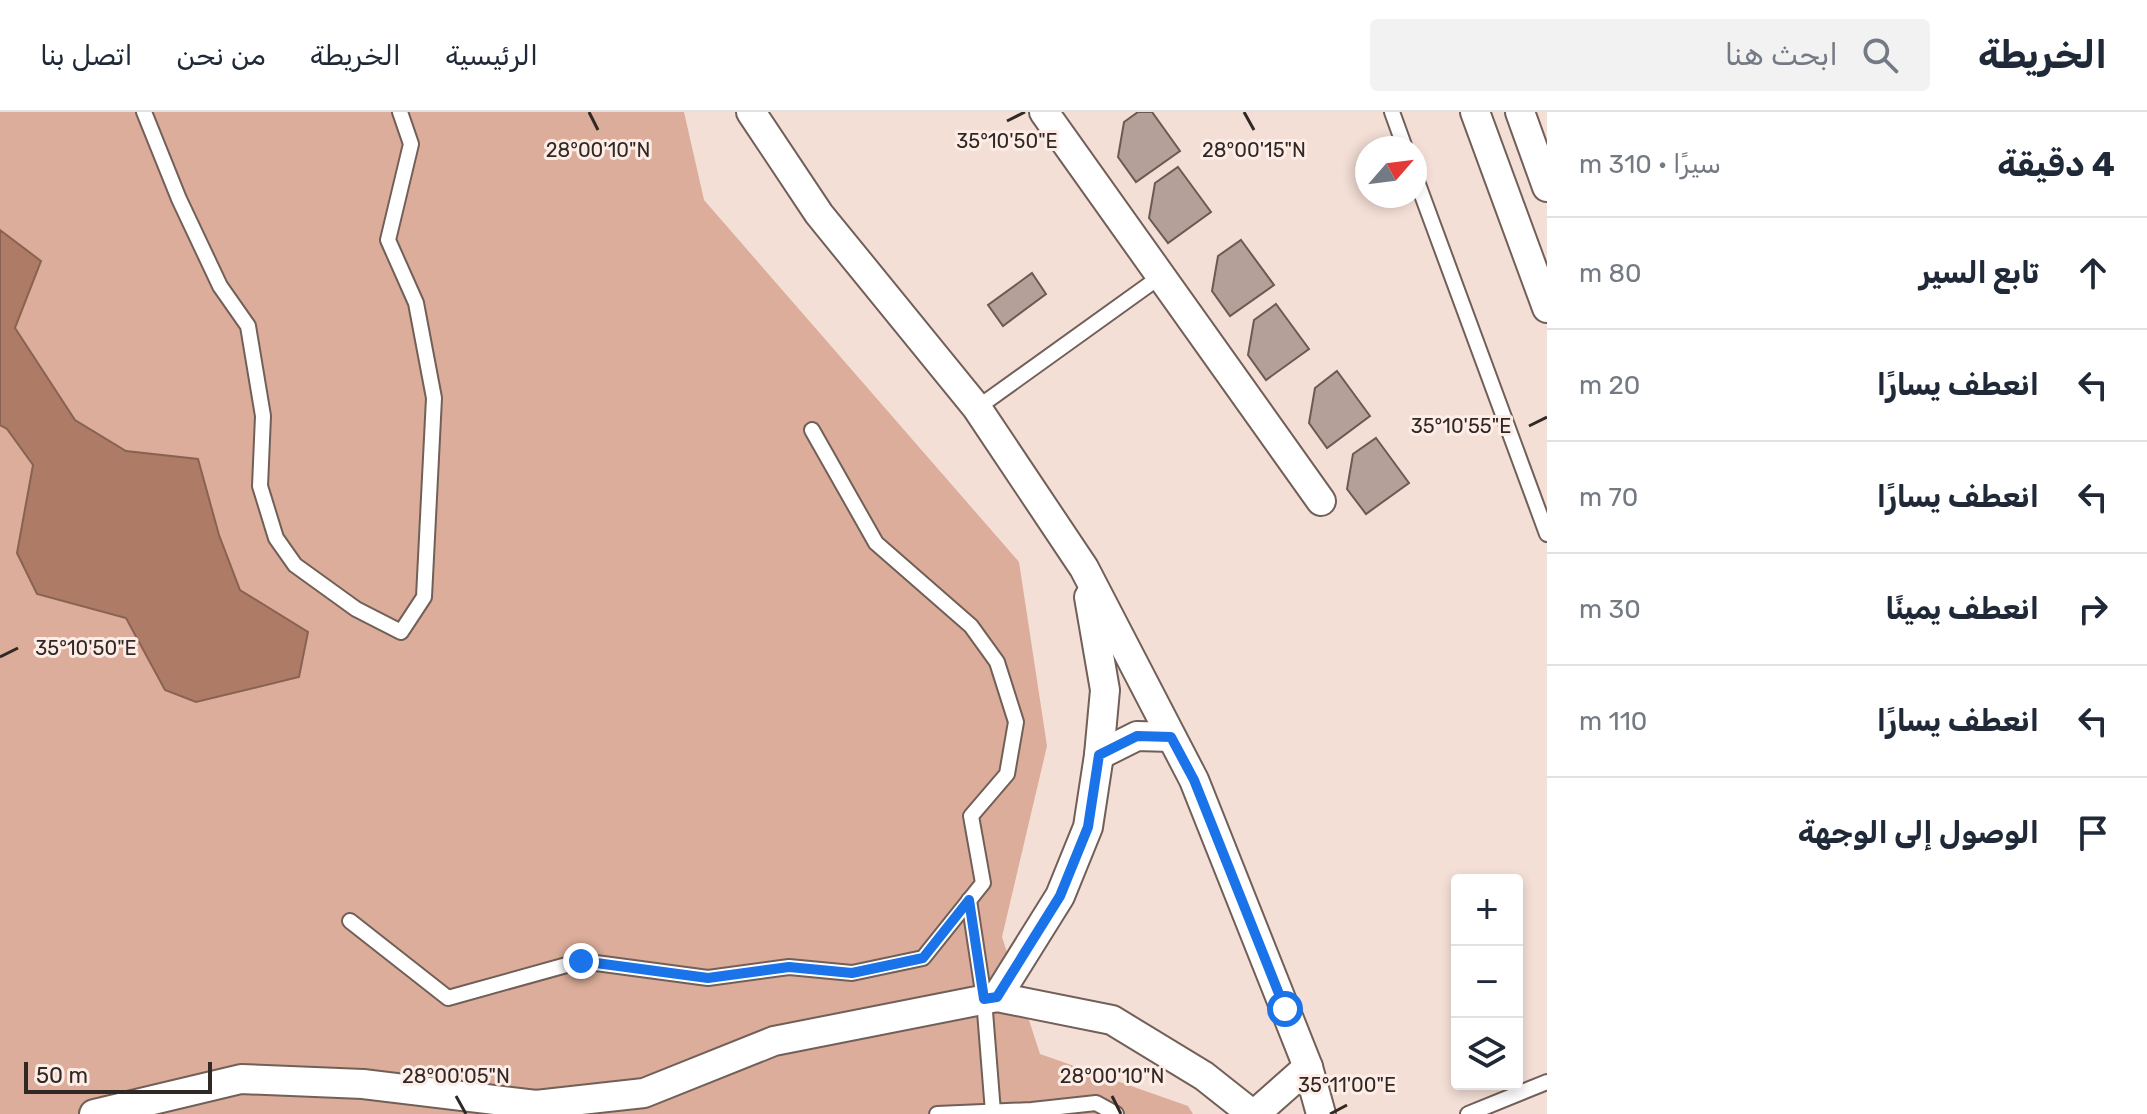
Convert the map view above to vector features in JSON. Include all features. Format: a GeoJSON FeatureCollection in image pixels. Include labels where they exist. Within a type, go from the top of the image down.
{"type":"FeatureCollection","features":[{"type":"Feature","properties":{"kind":"street"},"geometry":{"type":"LineString","coordinates":[[751,112],[819,214],[977,408],[1084,568],[1194,780],[1308,1067],[1321,1114]]}},
{"type":"Feature","properties":{"kind":"street"},"geometry":{"type":"LineString","coordinates":[[1044,112],[1321,501]]}},
{"type":"Feature","properties":{"kind":"street"},"geometry":{"type":"LineString","coordinates":[[1475,112],[1547,308]]}},
{"type":"Feature","properties":{"kind":"street"},"geometry":{"type":"LineString","coordinates":[[1520,112],[1547,187]]}},
{"type":"Feature","properties":{"kind":"street"},"geometry":{"type":"LineString","coordinates":[[990,998],[1060,896],[1088,827],[1105,690],[1084,568]]}},
{"type":"Feature","properties":{"kind":"street"},"geometry":{"type":"LineString","coordinates":[[1099,755],[1137,736],[1171,737]]}},
{"type":"Feature","properties":{"kind":"street"},"geometry":{"type":"LineString","coordinates":[[94,1114],[241,1079],[363,1084],[536,1105],[644,1093],[774,1041],[990,998],[1112,1020],[1204,1076],[1254,1114],[1308,1067]]}},
{"type":"Feature","properties":{"kind":"lane"},"geometry":{"type":"LineString","coordinates":[[144,112],[179,199],[220,286],[248,326],[263,416],[260,486],[276,538],[295,565],[356,609],[401,632],[424,597],[434,398],[416,303],[388,240],[411,144],[400,112]]}},
{"type":"Feature","properties":{"kind":"lane"},"geometry":{"type":"LineString","coordinates":[[1392,112],[1401,136]]}},
{"type":"Feature","properties":{"kind":"lane"},"geometry":{"type":"LineString","coordinates":[[1427,208],[1547,534]]}},
{"type":"Feature","properties":{"kind":"lane"},"geometry":{"type":"LineString","coordinates":[[977,408],[1161,276]]}},
{"type":"Feature","properties":{"kind":"lane"},"geometry":{"type":"LineString","coordinates":[[350,921],[448,998],[581,961],[708,978],[789,967],[852,973],[923,958],[983,883],[971,816],[1007,774],[1016,722],[997,662],[971,626],[876,543],[812,430]]}},
{"type":"Feature","properties":{"kind":"lane"},"geometry":{"type":"LineString","coordinates":[[969,900],[990,998],[993,1112]]}},
{"type":"Feature","properties":{"kind":"lane"},"geometry":{"type":"LineString","coordinates":[[1468,1114],[1547,1082]]}},
{"type":"Feature","properties":{"kind":"lane"},"geometry":{"type":"LineString","coordinates":[[937,1114],[1096,1103],[1116,1114]]}},
{"type":"Feature","properties":{"kind":"shaded area"},"geometry":{"type":"Polygon","coordinates":[[[0,112],[684,112],[704,200],[1019,562],[1047,746],[1002,937],[1040,1054],[1188,1106],[1193,1114],[0,1114],[0,112]]]}},
{"type":"Feature","properties":{"kind":"shaded area"},"geometry":{"type":"Polygon","coordinates":[[[0,230],[41,261],[15,328],[75,420],[126,451],[198,459],[219,535],[240,590],[308,632],[299,677],[196,702],[165,690],[126,618],[37,594],[17,553],[33,465],[7,429],[0,425],[0,230]]]}},
{"type":"Feature","properties":{"kind":"building"},"geometry":{"type":"Polygon","coordinates":[[[1138,112],[1152,112],[1180,151],[1136,182],[1118,157],[1124,122],[1138,112]]]}},
{"type":"Feature","properties":{"kind":"building"},"geometry":{"type":"Polygon","coordinates":[[[1178,167],[1211,212],[1168,243],[1149,218],[1155,183],[1178,167]]]}},
{"type":"Feature","properties":{"kind":"building"},"geometry":{"type":"Polygon","coordinates":[[[1241,240],[1274,285],[1230,316],[1212,291],[1218,256],[1241,240]]]}},
{"type":"Feature","properties":{"kind":"building"},"geometry":{"type":"Polygon","coordinates":[[[1032,273],[1046,294],[1003,326],[988,305],[1032,273]]]}},
{"type":"Feature","properties":{"kind":"building"},"geometry":{"type":"Polygon","coordinates":[[[1276,304],[1309,349],[1266,380],[1248,355],[1254,320],[1276,304]]]}},
{"type":"Feature","properties":{"kind":"building"},"geometry":{"type":"Polygon","coordinates":[[[1337,371],[1370,416],[1327,448],[1309,423],[1315,388],[1337,371]]]}},
{"type":"Feature","properties":{"kind":"building"},"geometry":{"type":"Polygon","coordinates":[[[1376,438],[1409,483],[1366,514],[1347,489],[1353,454],[1376,438]]]}},
{"type":"Feature","properties":{"kind":"route"},"geometry":{"type":"LineString","coordinates":[[581,961],[708,978],[789,967],[852,973],[923,958],[969,900],[984,999],[997,997],[1060,896],[1088,827],[1099,755],[1137,736],[1171,737],[1194,780],[1285,1009]]}}]}
